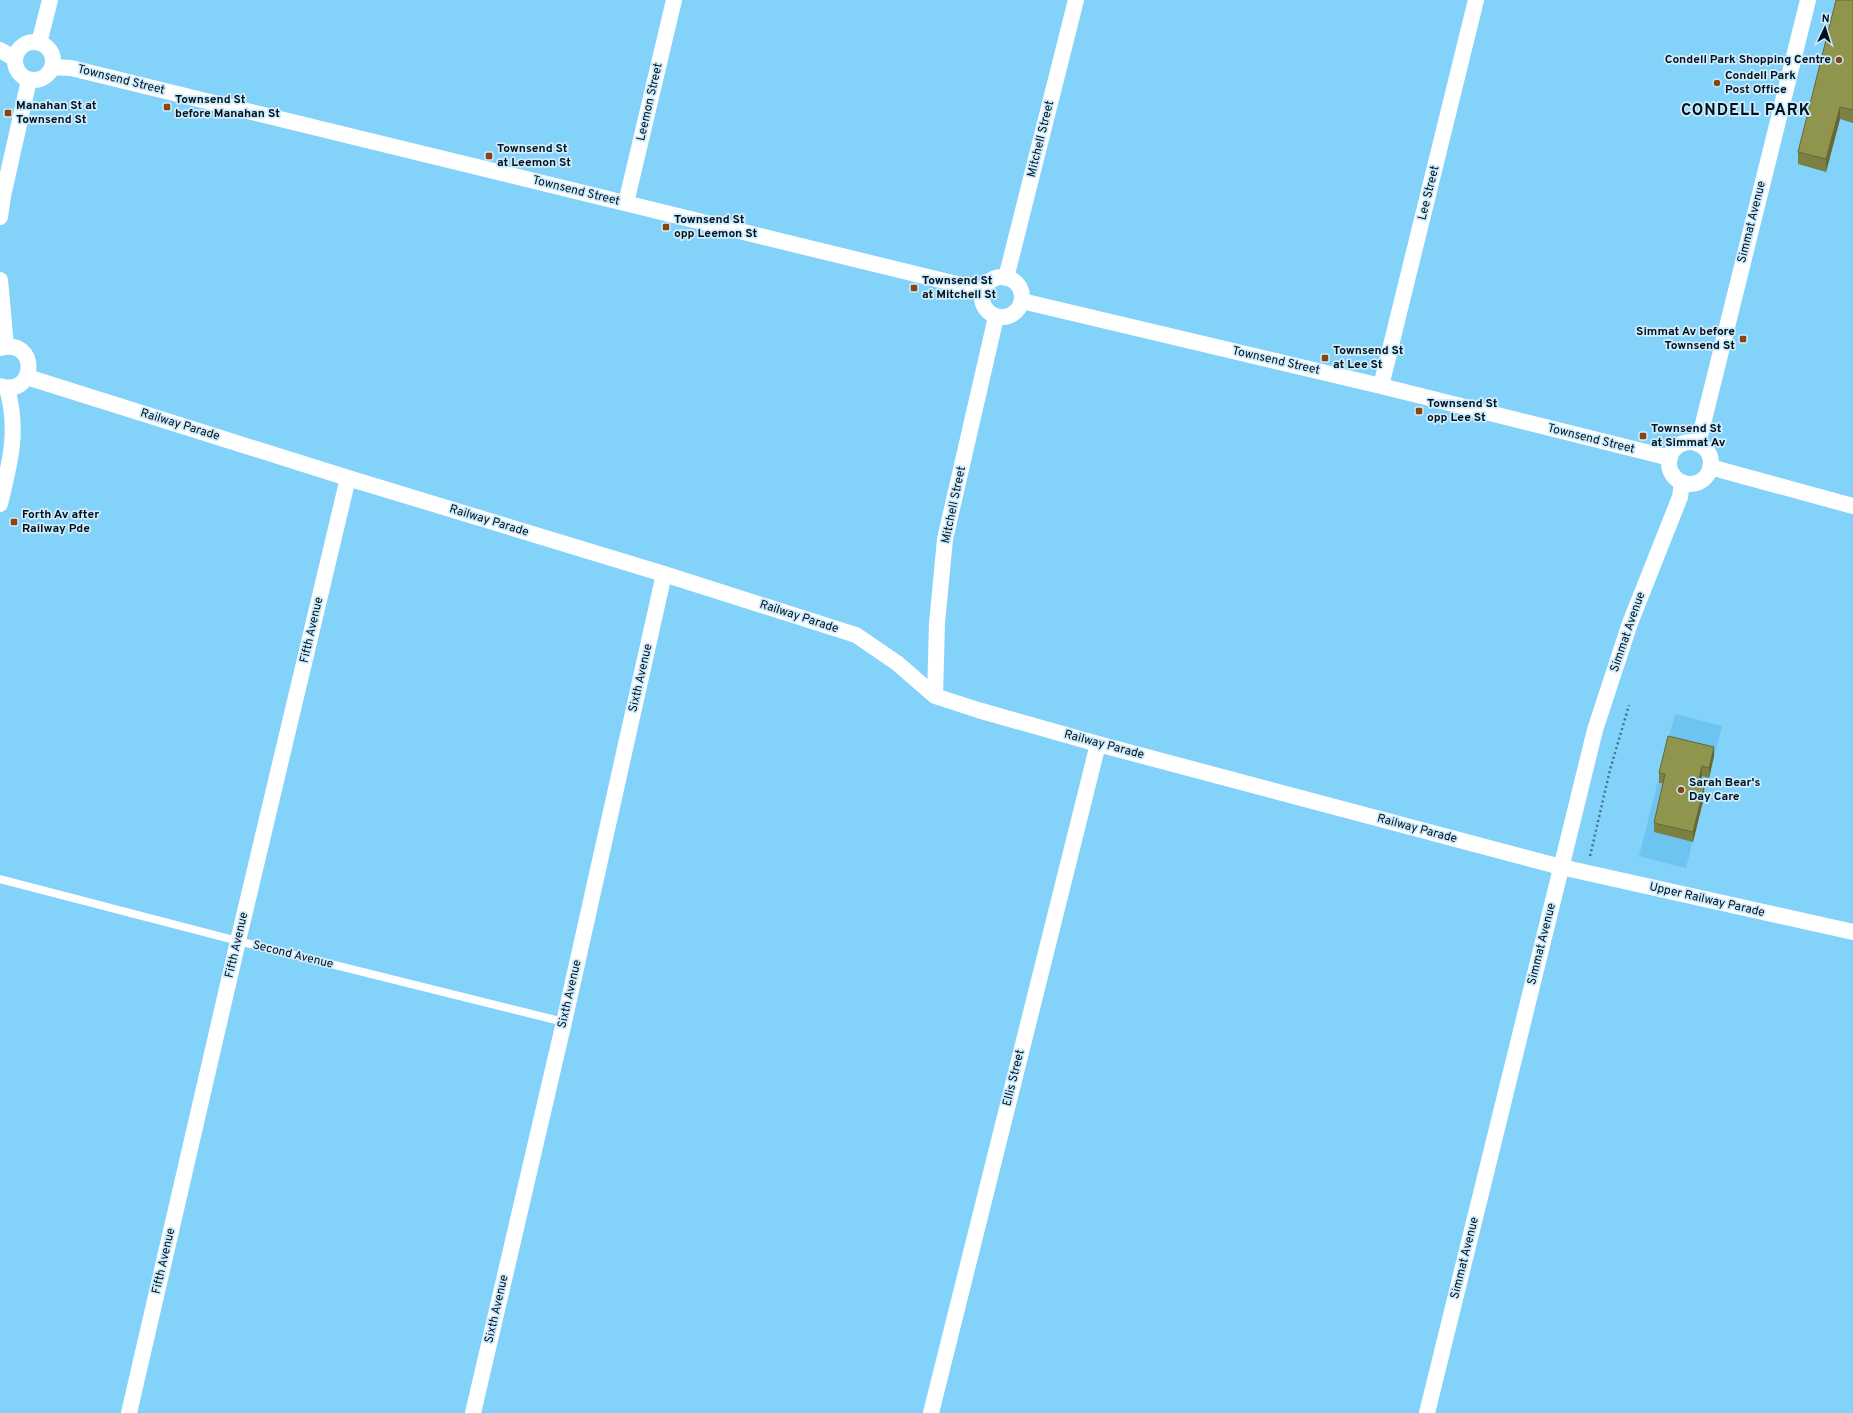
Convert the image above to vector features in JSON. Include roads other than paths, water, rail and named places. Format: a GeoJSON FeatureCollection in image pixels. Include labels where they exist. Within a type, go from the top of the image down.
{"type":"FeatureCollection","features":[{"type":"Feature","properties":{"kind":"street"},"geometry":{"type":"LineString","coordinates":[[39,43],[50,0]]}},
{"type":"Feature","properties":{"kind":"street","name":"Leemon Street"},"geometry":{"type":"LineString","coordinates":[[626,203],[674,0]]}},
{"type":"Feature","properties":{"kind":"street","name":"Mitchell Street"},"geometry":{"type":"LineString","coordinates":[[1006,278],[1076,0]]}},
{"type":"Feature","properties":{"kind":"street","name":"Lee Street"},"geometry":{"type":"LineString","coordinates":[[1381,386],[1476,0]]}},
{"type":"Feature","properties":{"kind":"street","name":"Simmat Avenue"},"geometry":{"type":"LineString","coordinates":[[1698,444],[1808,0]]}},
{"type":"Feature","properties":{"kind":"street"},"geometry":{"type":"LineString","coordinates":[[32,42],[39,43],[49,49],[53,60],[52,66],[46,76],[41,79],[29,80],[19,74],[16,69],[14,58],[21,47],[32,42]]}},
{"type":"Feature","properties":{"kind":"street"},"geometry":{"type":"LineString","coordinates":[[0,50],[14,58]]}},
{"type":"Feature","properties":{"kind":"street","name":"Townsend Street"},"geometry":{"type":"LineString","coordinates":[[52,66],[71,68],[626,203],[969,287],[982,293]]}},
{"type":"Feature","properties":{"kind":"street"},"geometry":{"type":"LineString","coordinates":[[0,217],[29,80]]}},
{"type":"Feature","properties":{"kind":"street"},"geometry":{"type":"LineString","coordinates":[[1006,278],[1017,284],[1020,289],[1022,302],[1019,308],[1009,316],[996,317],[983,305],[982,293],[984,287],[994,279],[1006,278]]}},
{"type":"Feature","properties":{"kind":"street"},"geometry":{"type":"LineString","coordinates":[[0,280],[3,347],[13,346],[24,353],[29,365],[27,377],[18,385],[4,387],[12,408],[13,450],[0,504]]}},
{"type":"Feature","properties":{"kind":"street","name":"Townsend Street"},"geometry":{"type":"LineString","coordinates":[[1022,302],[1381,386],[1670,458]]}},
{"type":"Feature","properties":{"kind":"street","name":"Mitchell Street"},"geometry":{"type":"LineString","coordinates":[[935,696],[937,623],[945,539],[996,317]]}},
{"type":"Feature","properties":{"kind":"street","name":"Railway Parade"},"geometry":{"type":"LineString","coordinates":[[27,377],[856,635],[897,663],[935,696],[1098,744],[1560,867]]}},
{"type":"Feature","properties":{"kind":"street"},"geometry":{"type":"LineString","coordinates":[[1689,442],[1698,444],[1705,449],[1708,454],[1710,467],[1708,474],[1700,481],[1692,483],[1682,482],[1671,472],[1670,458],[1675,448],[1689,442]]}},
{"type":"Feature","properties":{"kind":"street"},"geometry":{"type":"LineString","coordinates":[[1710,467],[1853,506]]}},
{"type":"Feature","properties":{"kind":"street","name":"Fifth Avenue"},"geometry":{"type":"LineString","coordinates":[[129,1413],[238,941],[348,478]]}},
{"type":"Feature","properties":{"kind":"street","name":"Simmat Avenue"},"geometry":{"type":"LineString","coordinates":[[1427,1413],[1560,867],[1595,730],[1630,623],[1680,497],[1682,482]]}},
{"type":"Feature","properties":{"kind":"street","name":"Sixth Avenue"},"geometry":{"type":"LineString","coordinates":[[473,1413],[564,1022],[664,574]]}},
{"type":"Feature","properties":{"kind":"street","name":"Ellis Street"},"geometry":{"type":"LineString","coordinates":[[931,1413],[1098,744]]}},
{"type":"Feature","properties":{"kind":"street","name":"Upper Railway Parade"},"geometry":{"type":"LineString","coordinates":[[1560,867],[1853,932]]}},
{"type":"Feature","properties":{"kind":"lane","name":"Second Avenue"},"geometry":{"type":"LineString","coordinates":[[0,879],[238,941],[564,1022]]}},
{"type":"Feature","properties":{"kind":"place","name":"Condell Park Shopping Centre"},"geometry":{"type":"Point","coordinates":[1839,60]}},
{"type":"Feature","properties":{"kind":"place","name":"Condell Park Post Office"},"geometry":{"type":"Point","coordinates":[1717,83]}},
{"type":"Feature","properties":{"kind":"place","name":"Townsend St before Manahan St"},"geometry":{"type":"Point","coordinates":[167,107]}},
{"type":"Feature","properties":{"kind":"place","name":"Manahan St at Townsend St"},"geometry":{"type":"Point","coordinates":[8,113]}},
{"type":"Feature","properties":{"kind":"place","name":"Townsend St at Leemon St"},"geometry":{"type":"Point","coordinates":[489,156]}},
{"type":"Feature","properties":{"kind":"place","name":"Townsend St opp Leemon St"},"geometry":{"type":"Point","coordinates":[666,227]}},
{"type":"Feature","properties":{"kind":"place","name":"Townsend St at Mitchell St"},"geometry":{"type":"Point","coordinates":[914,288]}},
{"type":"Feature","properties":{"kind":"place","name":"Simmat Av before Townsend St"},"geometry":{"type":"Point","coordinates":[1743,339]}},
{"type":"Feature","properties":{"kind":"place","name":"Townsend St at Lee St"},"geometry":{"type":"Point","coordinates":[1325,358]}},
{"type":"Feature","properties":{"kind":"place","name":"Townsend St opp Lee St"},"geometry":{"type":"Point","coordinates":[1419,411]}},
{"type":"Feature","properties":{"kind":"place","name":"Townsend St at Simmat Av"},"geometry":{"type":"Point","coordinates":[1643,436]}},
{"type":"Feature","properties":{"kind":"place","name":"Forth Av after Railway Pde"},"geometry":{"type":"Point","coordinates":[14,522]}},
{"type":"Feature","properties":{"kind":"place","name":"Sarah Bear's Day Care"},"geometry":{"type":"Point","coordinates":[1681,790]}},
{"type":"Feature","properties":{"kind":"district","name":"CONDELL PARK"},"geometry":{"type":"Point","coordinates":[1746,111]}}]}
